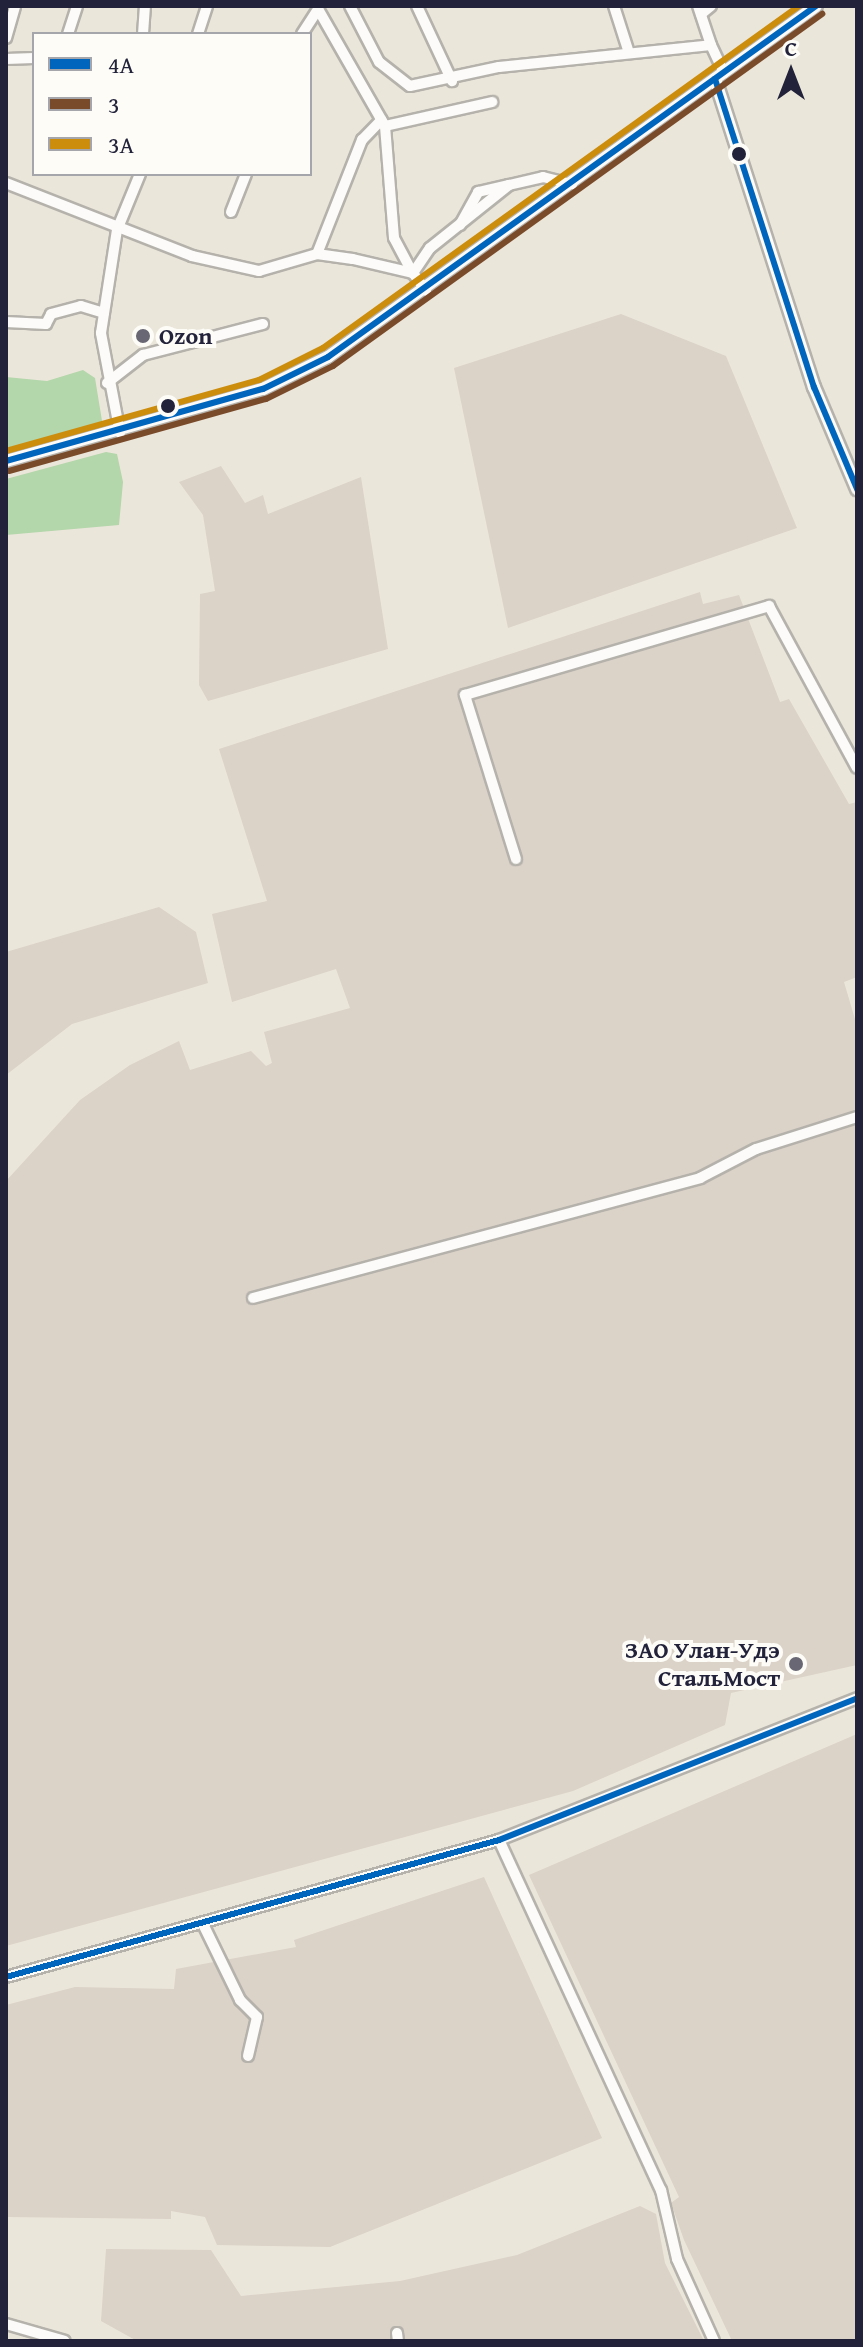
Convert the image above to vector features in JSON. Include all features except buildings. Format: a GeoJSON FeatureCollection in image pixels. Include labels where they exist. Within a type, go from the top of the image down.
{"type":"FeatureCollection","features":[{"type":"Feature","properties":{"kind":"main road"},"geometry":{"type":"LineString","coordinates":[[6,461],[120,433],[263,389],[328,357],[426,291],[816,6]]}},
{"type":"Feature","properties":{"kind":"main road"},"geometry":{"type":"LineString","coordinates":[[719,76],[814,387],[857,489]]}},
{"type":"Feature","properties":{"kind":"street"},"geometry":{"type":"LineString","coordinates":[[6,38],[15,6]]}},
{"type":"Feature","properties":{"kind":"street"},"geometry":{"type":"LineString","coordinates":[[69,32],[77,6]]}},
{"type":"Feature","properties":{"kind":"street"},"geometry":{"type":"LineString","coordinates":[[143,32],[145,6]]}},
{"type":"Feature","properties":{"kind":"street"},"geometry":{"type":"LineString","coordinates":[[199,32],[207,6]]}},
{"type":"Feature","properties":{"kind":"street"},"geometry":{"type":"LineString","coordinates":[[350,6],[395,77],[420,87],[499,67],[628,50],[711,45]]}},
{"type":"Feature","properties":{"kind":"street"},"geometry":{"type":"LineString","coordinates":[[417,6],[452,81]]}},
{"type":"Feature","properties":{"kind":"street"},"geometry":{"type":"LineString","coordinates":[[614,6],[628,50]]}},
{"type":"Feature","properties":{"kind":"street"},"geometry":{"type":"LineString","coordinates":[[711,6],[699,10],[719,76]]}},
{"type":"Feature","properties":{"kind":"street"},"geometry":{"type":"LineString","coordinates":[[303,32],[312,11],[320,10],[383,123],[394,238],[426,291]]}},
{"type":"Feature","properties":{"kind":"street"},"geometry":{"type":"LineString","coordinates":[[6,59],[32,58]]}},
{"type":"Feature","properties":{"kind":"street"},"geometry":{"type":"LineString","coordinates":[[317,254],[362,140],[383,123],[492,102]]}},
{"type":"Feature","properties":{"kind":"street"},"geometry":{"type":"LineString","coordinates":[[120,433],[107,383],[104,313],[117,230],[139,176]]}},
{"type":"Feature","properties":{"kind":"street"},"geometry":{"type":"LineString","coordinates":[[231,212],[245,176]]}},
{"type":"Feature","properties":{"kind":"street"},"geometry":{"type":"LineString","coordinates":[[459,227],[478,192],[543,177],[572,184]]}},
{"type":"Feature","properties":{"kind":"street"},"geometry":{"type":"LineString","coordinates":[[6,183],[117,230],[259,271],[317,254],[413,273]]}},
{"type":"Feature","properties":{"kind":"street"},"geometry":{"type":"LineString","coordinates":[[413,273],[459,227],[509,185]]}},
{"type":"Feature","properties":{"kind":"street"},"geometry":{"type":"LineString","coordinates":[[6,322],[46,324],[51,314],[81,306],[104,313]]}},
{"type":"Feature","properties":{"kind":"street"},"geometry":{"type":"LineString","coordinates":[[107,383],[143,355],[263,324]]}},
{"type":"Feature","properties":{"kind":"street"},"geometry":{"type":"LineString","coordinates":[[516,859],[465,695],[769,606],[857,768]]}},
{"type":"Feature","properties":{"kind":"street"},"geometry":{"type":"LineString","coordinates":[[253,1298],[700,1178],[756,1149],[857,1117]]}},
{"type":"Feature","properties":{"kind":"street"},"geometry":{"type":"LineString","coordinates":[[6,1977],[499,1840],[857,1698]]}},
{"type":"Feature","properties":{"kind":"street"},"geometry":{"type":"LineString","coordinates":[[499,1840],[661,2190],[677,2259],[714,2341]]}},
{"type":"Feature","properties":{"kind":"street"},"geometry":{"type":"LineString","coordinates":[[203,1924],[240,2000],[257,2017],[248,2031],[248,2056]]}},
{"type":"Feature","properties":{"kind":"street"},"geometry":{"type":"LineString","coordinates":[[6,2324],[65,2341]]}},
{"type":"Feature","properties":{"kind":"shaded area"},"geometry":{"type":"Polygon","coordinates":[[[621,314],[726,356],[797,528],[508,628],[454,368],[621,314]]]}},
{"type":"Feature","properties":{"kind":"shaded area"},"geometry":{"type":"Polygon","coordinates":[[[221,466],[245,503],[263,495],[268,514],[361,477],[388,649],[208,701],[199,685],[200,594],[215,591],[203,515],[179,482],[221,466]]]}},
{"type":"Feature","properties":{"kind":"shaded area"},"geometry":{"type":"Polygon","coordinates":[[[700,592],[703,604],[739,595],[780,702],[789,699],[849,804],[857,802],[857,977],[844,982],[857,1026],[857,1665],[731,1693],[725,1725],[573,1791],[6,1946],[6,1181],[80,1100],[130,1065],[179,1041],[190,1070],[251,1051],[266,1066],[272,1063],[264,1032],[350,1008],[336,969],[232,1002],[212,914],[267,901],[219,749],[700,592]]]}},
{"type":"Feature","properties":{"kind":"shaded area"},"geometry":{"type":"Polygon","coordinates":[[[159,907],[196,932],[208,983],[72,1024],[6,1075],[6,952],[159,907]]]}},
{"type":"Feature","properties":{"kind":"shaded area"},"geometry":{"type":"Polygon","coordinates":[[[857,1734],[857,2341],[732,2341],[684,2240],[671,2203],[679,2197],[529,1875],[857,1734]]]}},
{"type":"Feature","properties":{"kind":"shaded area"},"geometry":{"type":"Polygon","coordinates":[[[484,1877],[602,2138],[330,2247],[217,2245],[205,2217],[171,2211],[171,2219],[6,2217],[6,2005],[75,1987],[174,1989],[176,1969],[296,1947],[294,1940],[484,1877]]]}},
{"type":"Feature","properties":{"kind":"shaded area"},"geometry":{"type":"Polygon","coordinates":[[[640,2206],[656,2214],[665,2263],[704,2341],[137,2341],[101,2321],[106,2249],[211,2250],[241,2296],[400,2281],[517,2255],[640,2206]]]}},
{"type":"Feature","properties":{"kind":"green space"},"geometry":{"type":"Polygon","coordinates":[[[83,370],[95,378],[103,427],[6,448],[6,377],[47,381],[83,370]]]}},
{"type":"Feature","properties":{"kind":"green space"},"geometry":{"type":"Polygon","coordinates":[[[106,452],[117,454],[123,482],[119,525],[6,535],[6,479],[106,452]]]}},
{"type":"Feature","properties":{"kind":"transit line","name":"3А"},"geometry":{"type":"LineString","coordinates":[[6,451],[259,380],[323,348],[799,6]]}},
{"type":"Feature","properties":{"kind":"transit line","name":"4А"},"geometry":{"type":"LineString","coordinates":[[6,461],[263,389],[328,357],[816,6]]}},
{"type":"Feature","properties":{"kind":"transit line","name":"3"},"geometry":{"type":"LineString","coordinates":[[9,471],[266,399],[333,366],[822,14]]}},
{"type":"Feature","properties":{"kind":"transit line","name":"4А"},"geometry":{"type":"LineString","coordinates":[[715,79],[814,387],[857,489]]}},
{"type":"Feature","properties":{"kind":"transit line","name":"4А"},"geometry":{"type":"LineString","coordinates":[[6,1977],[499,1840],[857,1698]]}},
{"type":"Feature","properties":{"kind":"place","name":"Ozon"},"geometry":{"type":"Point","coordinates":[143,336]}},
{"type":"Feature","properties":{"kind":"place","name":"ЗАО Улан-Удэ СтальМост"},"geometry":{"type":"Point","coordinates":[796,1664]}}]}
